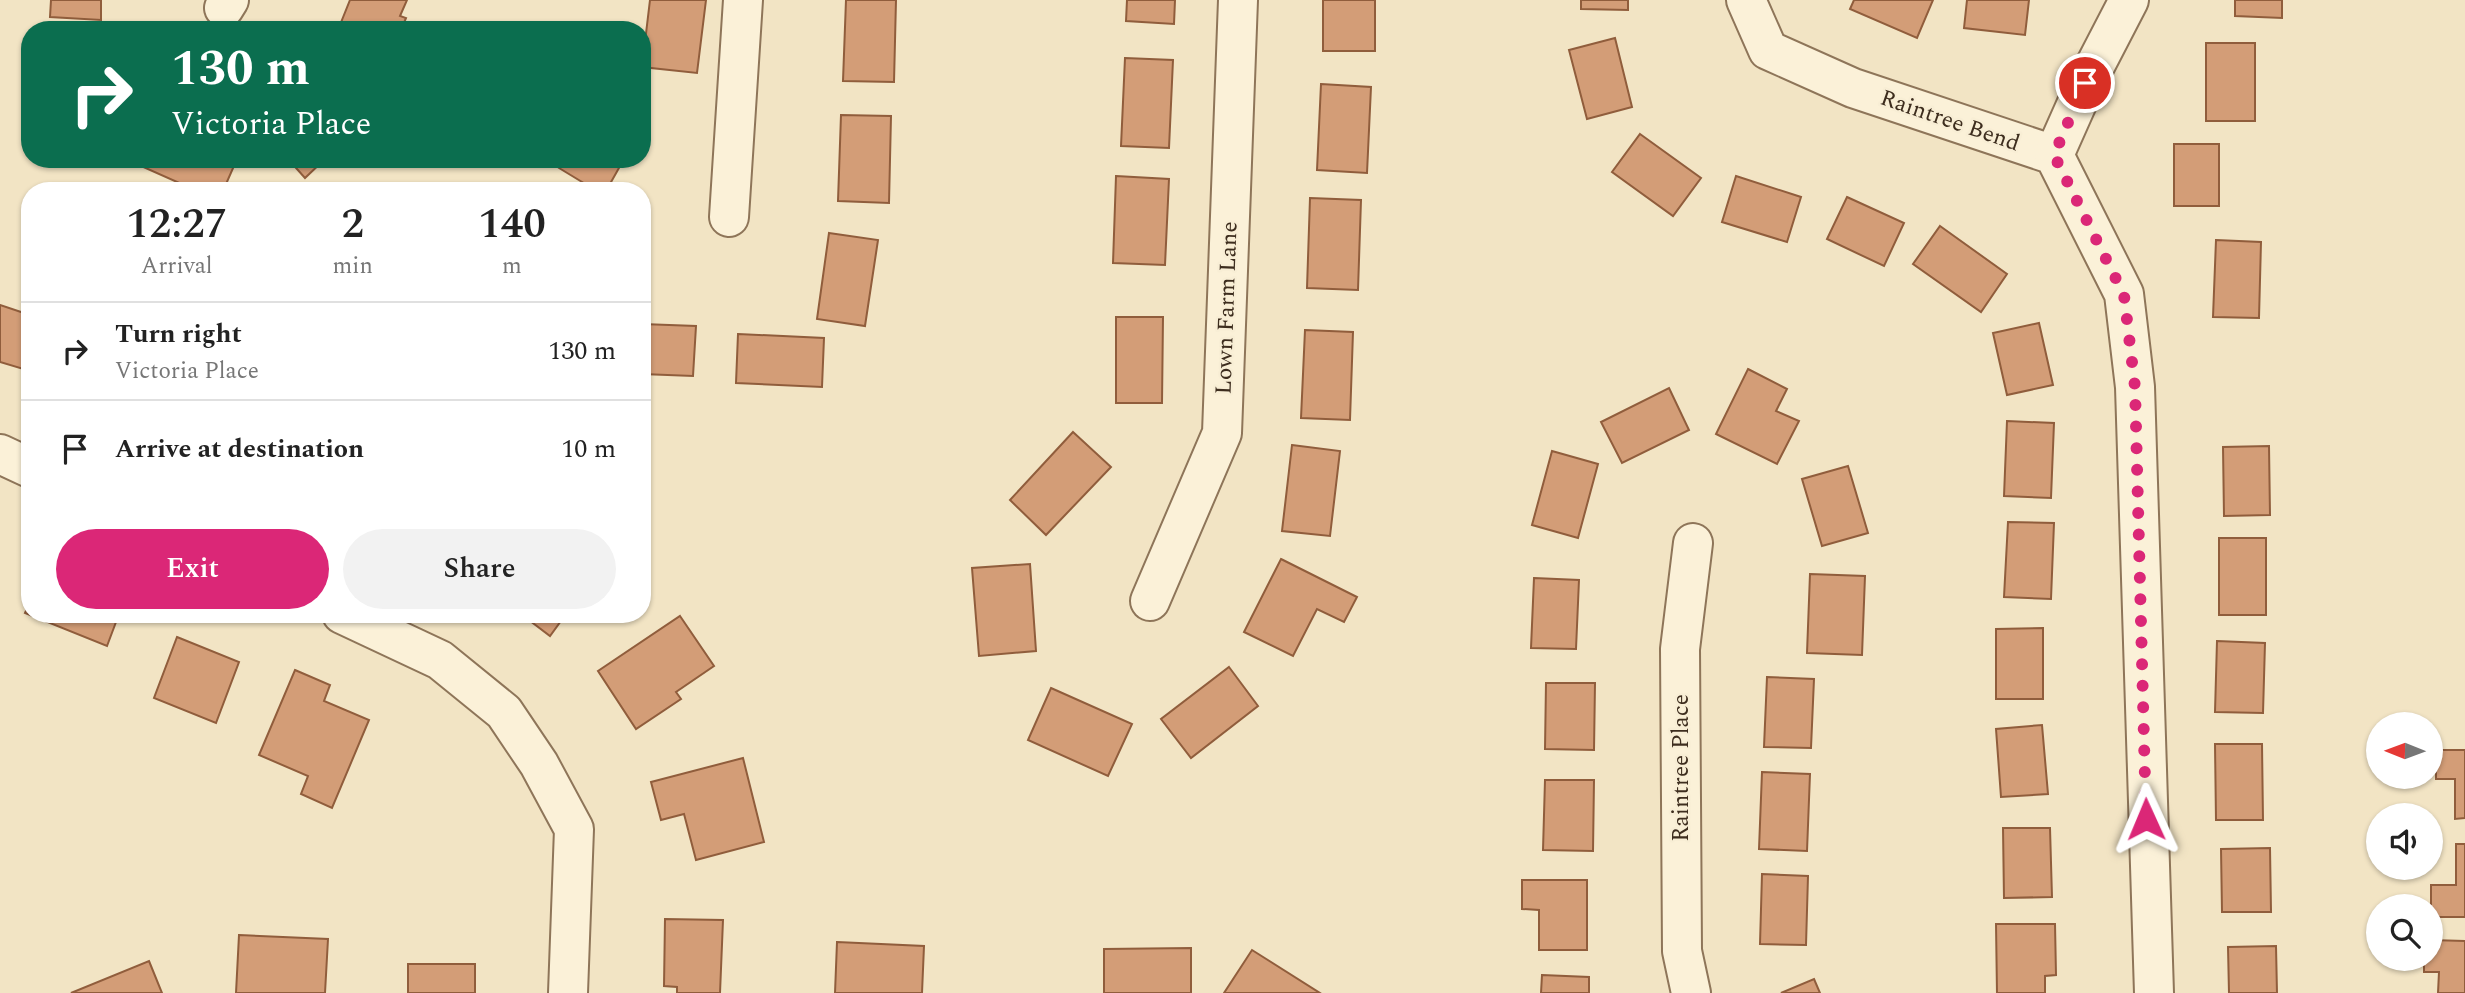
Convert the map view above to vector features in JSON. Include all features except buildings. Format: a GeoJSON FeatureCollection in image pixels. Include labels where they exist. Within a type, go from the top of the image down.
{"type":"FeatureCollection","features":[{"type":"Feature","properties":{"kind":"street"},"geometry":{"type":"LineString","coordinates":[[730,217],[743,0]]}},
{"type":"Feature","properties":{"kind":"street","name":"Lown Farm Lane"},"geometry":{"type":"LineString","coordinates":[[1150,601],[1222,433],[1238,0]]}},
{"type":"Feature","properties":{"kind":"street","name":"Raintree Bend"},"geometry":{"type":"LineString","coordinates":[[1745,0],[1768,50],[1853,88],[2054,155]]}},
{"type":"Feature","properties":{"kind":"street"},"geometry":{"type":"LineString","coordinates":[[2129,0],[2085,83],[2054,155],[2124,295],[2126,308],[2135,387],[2154,993]]}},
{"type":"Feature","properties":{"kind":"street"},"geometry":{"type":"LineString","coordinates":[[0,454],[21,464]]}},
{"type":"Feature","properties":{"kind":"street","name":"Raintree Place"},"geometry":{"type":"LineString","coordinates":[[1691,993],[1682,951],[1680,649],[1693,543]]}},
{"type":"Feature","properties":{"kind":"street"},"geometry":{"type":"LineString","coordinates":[[361,623],[440,660],[504,712],[540,764],[574,829],[568,993]]}},
{"type":"Feature","properties":{"kind":"route"},"geometry":{"type":"LineString","coordinates":[[2085,83],[2054,155],[2124,295],[2135,387],[2146,819]]}}]}
